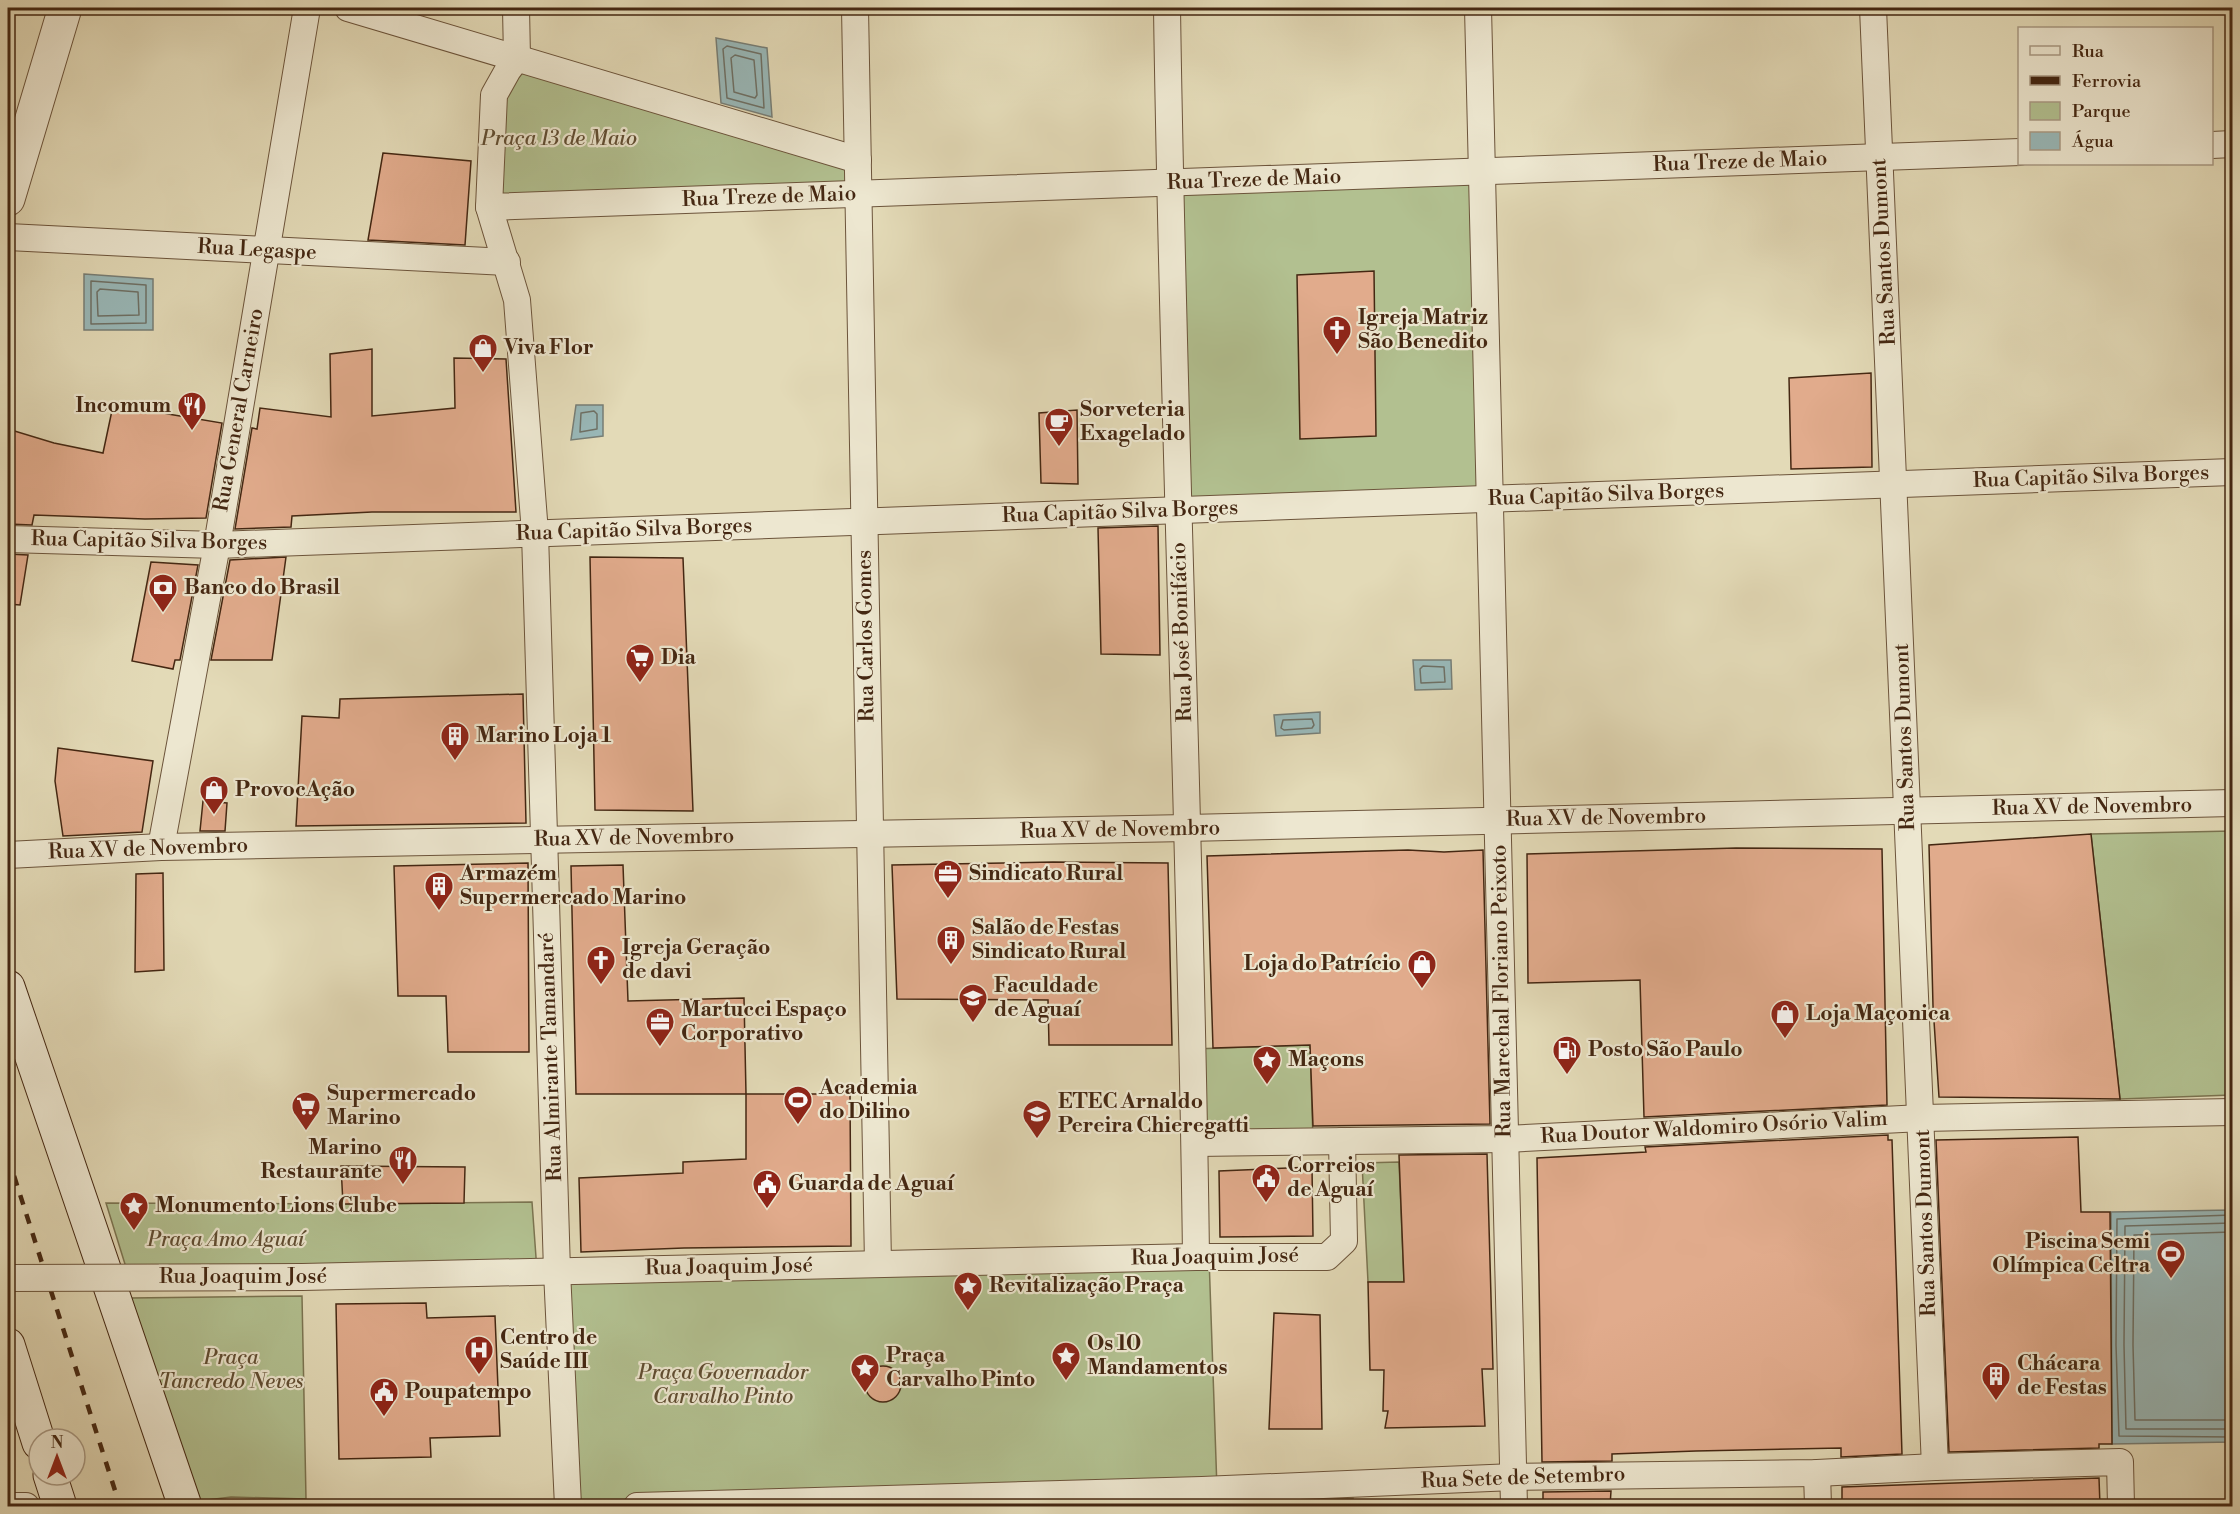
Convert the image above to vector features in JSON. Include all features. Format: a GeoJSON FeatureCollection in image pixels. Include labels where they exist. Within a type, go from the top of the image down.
{"type":"FeatureCollection","features":[{"type":"Feature","properties":{"kind":"main road"},"geometry":{"type":"LineString","coordinates":[[8,199],[65,8]]}},
{"type":"Feature","properties":{"kind":"main road"},"geometry":{"type":"LineString","coordinates":[[8,987],[185,1506]]}},
{"type":"Feature","properties":{"kind":"main road"},"geometry":{"type":"LineString","coordinates":[[8,1345],[34,1427]]}},
{"type":"Feature","properties":{"kind":"main road"},"geometry":{"type":"LineString","coordinates":[[54,1487],[60,1506]]}},
{"type":"Feature","properties":{"kind":"street","name":"Rua General Carneiro"},"geometry":{"type":"LineString","coordinates":[[161,847],[217,545],[307,8]]}},
{"type":"Feature","properties":{"kind":"street","name":"Rua Treze de Maio"},"geometry":{"type":"LineString","coordinates":[[348,8],[858,160]]}},
{"type":"Feature","properties":{"kind":"street"},"geometry":{"type":"LineString","coordinates":[[516,8],[517,58]]}},
{"type":"Feature","properties":{"kind":"street","name":"Rua Carlos Gomes"},"geometry":{"type":"LineString","coordinates":[[855,8],[878,1264]]}},
{"type":"Feature","properties":{"kind":"street","name":"Rua José Bonifácio"},"geometry":{"type":"LineString","coordinates":[[1167,8],[1196,1257]]}},
{"type":"Feature","properties":{"kind":"street","name":"Rua Marechal Floriano Peixoto"},"geometry":{"type":"LineString","coordinates":[[1478,8],[1514,1506]]}},
{"type":"Feature","properties":{"kind":"street","name":"Rua Santos Dumont"},"geometry":{"type":"LineString","coordinates":[[1873,8],[1922,1118],[1935,1467]]}},
{"type":"Feature","properties":{"kind":"street","name":"Rua Almirante Tamandaré"},"geometry":{"type":"LineString","coordinates":[[517,58],[508,69],[494,95],[489,207],[517,300],[536,533],[557,1271],[568,1506]]}},
{"type":"Feature","properties":{"kind":"street"},"geometry":{"type":"LineString","coordinates":[[2213,145],[2232,144]]}},
{"type":"Feature","properties":{"kind":"street","name":"Rua Treze de Maio"},"geometry":{"type":"LineString","coordinates":[[489,207],[2018,152]]}},
{"type":"Feature","properties":{"kind":"street","name":"Rua Legaspe"},"geometry":{"type":"LineString","coordinates":[[8,237],[507,262]]}},
{"type":"Feature","properties":{"kind":"street","name":"Rua Capitão Silva Borges"},"geometry":{"type":"LineString","coordinates":[[8,539],[217,545],[2232,472]]}},
{"type":"Feature","properties":{"kind":"street","name":"Rua XV de Novembro"},"geometry":{"type":"LineString","coordinates":[[8,855],[161,847],[1187,828],[2232,803]]}},
{"type":"Feature","properties":{"kind":"street","name":"Rua Doutor Waldomiro Osório Valim"},"geometry":{"type":"LineString","coordinates":[[1195,1143],[1506,1139],[1922,1118],[2232,1112]]}},
{"type":"Feature","properties":{"kind":"street","name":"Rua Joaquim José"},"geometry":{"type":"LineString","coordinates":[[8,1278],[302,1277],[1196,1257],[1327,1257],[1344,1241],[1341,1141]]}},
{"type":"Feature","properties":{"kind":"street","name":"Rua Sete de Setembro"},"geometry":{"type":"LineString","coordinates":[[637,1506],[1202,1498],[1514,1477],[1817,1473],[2121,1462],[2121,1506]]}},
{"type":"Feature","properties":{"kind":"street"},"geometry":{"type":"LineString","coordinates":[[1817,1473],[1818,1506]]}},
{"type":"Feature","properties":{"kind":"street"},"geometry":{"type":"LineString","coordinates":[[8,1506],[26,1506]]}},
{"type":"Feature","properties":{"kind":"green space","name":"Praça 13 de Maio"},"geometry":{"type":"Polygon","coordinates":[[[517,58],[858,160],[858,194],[489,207],[494,95],[517,58]]]}},
{"type":"Feature","properties":{"kind":"green space"},"geometry":{"type":"Polygon","coordinates":[[[1482,172],[1490,499],[1178,510],[1170,183],[1482,172]]]}},
{"type":"Feature","properties":{"kind":"green space"},"geometry":{"type":"Polygon","coordinates":[[[2232,831],[2232,1095],[2120,1099],[2091,834],[2232,831]]]}},
{"type":"Feature","properties":{"kind":"green space"},"geometry":{"type":"Polygon","coordinates":[[[1310,1045],[1313,1141],[1195,1143],[1193,1049],[1310,1045]]]}},
{"type":"Feature","properties":{"kind":"green space"},"geometry":{"type":"Polygon","coordinates":[[[1399,1162],[1404,1282],[1368,1282],[1362,1163],[1399,1162]]]}},
{"type":"Feature","properties":{"kind":"green space","name":"Praça Amo Aguaí"},"geometry":{"type":"Polygon","coordinates":[[[532,1202],[537,1271],[129,1277],[106,1203],[343,1204],[532,1202]]]}},
{"type":"Feature","properties":{"kind":"green space","name":"Praça Governador Carvalho Pinto"},"geometry":{"type":"Polygon","coordinates":[[[1209,1257],[1217,1489],[637,1506],[568,1506],[557,1271],[1209,1257]]]}},
{"type":"Feature","properties":{"kind":"green space","name":"Praça Tancredo Neves"},"geometry":{"type":"Polygon","coordinates":[[[302,1296],[306,1499],[231,1497],[199,1501],[130,1298],[302,1296]]]}},
{"type":"Feature","properties":{"kind":"green space"},"geometry":{"type":"Polygon","coordinates":[[[1353,1498],[1354,1506],[1225,1506],[1225,1504],[1353,1498]]]}},
{"type":"Feature","properties":{"kind":"water"},"geometry":{"type":"Polygon","coordinates":[[[716,38],[767,48],[772,117],[721,103],[716,38]]]}},
{"type":"Feature","properties":{"kind":"water"},"geometry":{"type":"Polygon","coordinates":[[[84,274],[153,279],[153,330],[84,330],[84,274]]]}},
{"type":"Feature","properties":{"kind":"water"},"geometry":{"type":"Polygon","coordinates":[[[576,405],[603,405],[603,436],[571,440],[576,405]]]}},
{"type":"Feature","properties":{"kind":"water"},"geometry":{"type":"Polygon","coordinates":[[[1413,660],[1451,660],[1452,689],[1415,690],[1413,660]]]}},
{"type":"Feature","properties":{"kind":"water"},"geometry":{"type":"Polygon","coordinates":[[[1320,712],[1320,733],[1276,736],[1274,715],[1320,712]]]}},
{"type":"Feature","properties":{"kind":"water","name":"Piscina Semi Olímpica Celtra"},"geometry":{"type":"Polygon","coordinates":[[[2232,1210],[2232,1442],[2112,1444],[2111,1212],[2232,1210]]]}},
{"type":"Feature","properties":{"kind":"building"},"geometry":{"type":"Polygon","coordinates":[[[383,153],[471,161],[465,245],[368,240],[383,153]]]}},
{"type":"Feature","properties":{"kind":"building","name":"Igreja Matriz São Benedito"},"geometry":{"type":"Polygon","coordinates":[[[1374,271],[1376,436],[1300,439],[1297,275],[1374,271]]]}},
{"type":"Feature","properties":{"kind":"building"},"geometry":{"type":"Polygon","coordinates":[[[372,349],[372,416],[455,408],[454,358],[506,359],[516,512],[372,512],[292,516],[291,527],[235,529],[252,428],[257,429],[260,408],[331,417],[330,354],[372,349]]]}},
{"type":"Feature","properties":{"kind":"building"},"geometry":{"type":"Polygon","coordinates":[[[1871,373],[1872,467],[1791,469],[1789,378],[1871,373]]]}},
{"type":"Feature","properties":{"kind":"building"},"geometry":{"type":"Polygon","coordinates":[[[114,401],[168,414],[222,423],[206,518],[145,519],[34,515],[32,525],[8,524],[8,429],[54,443],[103,453],[114,401]]]}},
{"type":"Feature","properties":{"kind":"building","name":"Sorveteria Exagelado"},"geometry":{"type":"Polygon","coordinates":[[[1077,410],[1078,484],[1041,483],[1039,413],[1077,410]]]}},
{"type":"Feature","properties":{"kind":"building"},"geometry":{"type":"Polygon","coordinates":[[[1158,526],[1160,655],[1101,654],[1098,528],[1158,526]]]}},
{"type":"Feature","properties":{"kind":"building"},"geometry":{"type":"Polygon","coordinates":[[[8,554],[28,555],[20,605],[8,604],[8,554]]]}},
{"type":"Feature","properties":{"kind":"building"},"geometry":{"type":"Polygon","coordinates":[[[286,557],[272,660],[211,660],[230,560],[286,557]]]}},
{"type":"Feature","properties":{"kind":"building","name":"Dia"},"geometry":{"type":"Polygon","coordinates":[[[590,557],[683,558],[693,811],[595,810],[590,557]]]}},
{"type":"Feature","properties":{"kind":"building","name":"Banco do Brasil"},"geometry":{"type":"Polygon","coordinates":[[[151,562],[198,565],[180,660],[175,660],[173,669],[132,661],[151,562]]]}},
{"type":"Feature","properties":{"kind":"building","name":"Marino Loja 1"},"geometry":{"type":"Polygon","coordinates":[[[523,694],[526,823],[296,826],[302,716],[339,718],[340,699],[523,694]]]}},
{"type":"Feature","properties":{"kind":"building"},"geometry":{"type":"Polygon","coordinates":[[[58,748],[153,761],[142,832],[63,836],[55,781],[58,748]]]}},
{"type":"Feature","properties":{"kind":"building","name":"ProvocAção"},"geometry":{"type":"Polygon","coordinates":[[[203,801],[227,803],[225,831],[200,831],[203,801]]]}},
{"type":"Feature","properties":{"kind":"building"},"geometry":{"type":"Polygon","coordinates":[[[2091,834],[2120,1099],[1939,1097],[1933,1006],[1929,845],[2091,834]]]}},
{"type":"Feature","properties":{"kind":"building"},"geometry":{"type":"Polygon","coordinates":[[[1736,848],[1882,849],[1887,1105],[1644,1117],[1640,980],[1528,983],[1527,854],[1736,848]]]}},
{"type":"Feature","properties":{"kind":"building"},"geometry":{"type":"Polygon","coordinates":[[[1408,850],[1444,852],[1483,850],[1490,1124],[1313,1126],[1310,1045],[1213,1048],[1207,856],[1408,850]]]}},
{"type":"Feature","properties":{"kind":"building"},"geometry":{"type":"Polygon","coordinates":[[[1053,862],[1168,863],[1172,1045],[1049,1045],[1048,1000],[897,999],[892,865],[1053,862]]]}},
{"type":"Feature","properties":{"kind":"building"},"geometry":{"type":"Polygon","coordinates":[[[528,863],[529,1052],[448,1052],[446,996],[398,996],[394,866],[528,863]]]}},
{"type":"Feature","properties":{"kind":"building","name":"Martucci Espaço Corporativo"},"geometry":{"type":"Polygon","coordinates":[[[623,865],[628,1001],[744,998],[746,1094],[576,1094],[571,866],[623,865]]]}},
{"type":"Feature","properties":{"kind":"building"},"geometry":{"type":"Polygon","coordinates":[[[163,873],[164,970],[135,972],[136,874],[163,873]]]}},
{"type":"Feature","properties":{"kind":"building"},"geometry":{"type":"Polygon","coordinates":[[[746,1094],[850,1094],[851,1246],[581,1252],[579,1178],[683,1173],[683,1162],[746,1159],[746,1094]]]}},
{"type":"Feature","properties":{"kind":"building"},"geometry":{"type":"Polygon","coordinates":[[[1888,1135],[1888,1140],[1892,1140],[1902,1454],[1841,1457],[1841,1448],[1696,1451],[1612,1454],[1612,1461],[1542,1462],[1537,1158],[1646,1152],[1645,1147],[1888,1135]]]}},
{"type":"Feature","properties":{"kind":"building"},"geometry":{"type":"Polygon","coordinates":[[[2078,1137],[2081,1212],[2110,1212],[2112,1444],[2099,1444],[2099,1448],[1949,1452],[1936,1140],[2078,1137]]]}},
{"type":"Feature","properties":{"kind":"building"},"geometry":{"type":"Polygon","coordinates":[[[1487,1154],[1493,1369],[1482,1369],[1485,1426],[1385,1428],[1388,1411],[1383,1411],[1384,1370],[1370,1370],[1368,1282],[1404,1282],[1399,1155],[1487,1154]]]}},
{"type":"Feature","properties":{"kind":"building","name":"Marino Restaurante"},"geometry":{"type":"Polygon","coordinates":[[[341,1166],[465,1167],[464,1203],[343,1204],[341,1166]]]}},
{"type":"Feature","properties":{"kind":"building","name":"Correios de Aguaí"},"geometry":{"type":"Polygon","coordinates":[[[1312,1167],[1313,1236],[1220,1237],[1219,1171],[1312,1167]]]}},
{"type":"Feature","properties":{"kind":"building","name":"Poupatempo"},"geometry":{"type":"Polygon","coordinates":[[[426,1303],[427,1318],[495,1316],[500,1436],[430,1438],[431,1457],[339,1459],[336,1304],[426,1303]]]}},
{"type":"Feature","properties":{"kind":"building"},"geometry":{"type":"Polygon","coordinates":[[[1274,1313],[1320,1315],[1322,1429],[1269,1429],[1274,1313]]]}},
{"type":"Feature","properties":{"kind":"building"},"geometry":{"type":"Polygon","coordinates":[[[883,1366],[896,1371],[901,1384],[896,1397],[883,1402],[870,1397],[865,1384],[870,1371],[883,1366]]]}},
{"type":"Feature","properties":{"kind":"building"},"geometry":{"type":"Polygon","coordinates":[[[2099,1478],[2100,1506],[1842,1506],[1842,1487],[2099,1478]]]}},
{"type":"Feature","properties":{"kind":"building"},"geometry":{"type":"Polygon","coordinates":[[[1611,1491],[1610,1506],[1543,1506],[1543,1492],[1611,1491]]]}},
{"type":"Feature","properties":{"kind":"railway"},"geometry":{"type":"LineString","coordinates":[[8,1157],[120,1506]]}},
{"type":"Feature","properties":{"kind":"place","name":"Igreja Matriz São Benedito"},"geometry":{"type":"Point","coordinates":[1337,356]}},
{"type":"Feature","properties":{"kind":"place","name":"Viva Flor"},"geometry":{"type":"Point","coordinates":[483,374]}},
{"type":"Feature","properties":{"kind":"place","name":"Incomum"},"geometry":{"type":"Point","coordinates":[192,432]}},
{"type":"Feature","properties":{"kind":"place","name":"Sorveteria Exagelado"},"geometry":{"type":"Point","coordinates":[1059,448]}},
{"type":"Feature","properties":{"kind":"place","name":"Banco do Brasil"},"geometry":{"type":"Point","coordinates":[163,614]}},
{"type":"Feature","properties":{"kind":"place","name":"Dia"},"geometry":{"type":"Point","coordinates":[640,684]}},
{"type":"Feature","properties":{"kind":"place","name":"Marino Loja 1"},"geometry":{"type":"Point","coordinates":[455,762]}},
{"type":"Feature","properties":{"kind":"place","name":"ProvocAção"},"geometry":{"type":"Point","coordinates":[214,816]}},
{"type":"Feature","properties":{"kind":"place","name":"Sindicato Rural"},"geometry":{"type":"Point","coordinates":[948,900]}},
{"type":"Feature","properties":{"kind":"place","name":"Armazém Supermercado Marino"},"geometry":{"type":"Point","coordinates":[439,912]}},
{"type":"Feature","properties":{"kind":"place","name":"Salão de Festas Sindicato Rural"},"geometry":{"type":"Point","coordinates":[951,966]}},
{"type":"Feature","properties":{"kind":"place","name":"Igreja Geração de davi"},"geometry":{"type":"Point","coordinates":[601,986]}},
{"type":"Feature","properties":{"kind":"place","name":"Loja do Patrício"},"geometry":{"type":"Point","coordinates":[1422,990]}},
{"type":"Feature","properties":{"kind":"place","name":"Faculdade de Aguaí"},"geometry":{"type":"Point","coordinates":[973,1024]}},
{"type":"Feature","properties":{"kind":"place","name":"Loja Maçonica"},"geometry":{"type":"Point","coordinates":[1785,1040]}},
{"type":"Feature","properties":{"kind":"place","name":"Martucci Espaço Corporativo"},"geometry":{"type":"Point","coordinates":[660,1048]}},
{"type":"Feature","properties":{"kind":"place","name":"Posto São Paulo"},"geometry":{"type":"Point","coordinates":[1567,1076]}},
{"type":"Feature","properties":{"kind":"place","name":"Maçons"},"geometry":{"type":"Point","coordinates":[1267,1086]}},
{"type":"Feature","properties":{"kind":"place","name":"Academia do Dilino"},"geometry":{"type":"Point","coordinates":[798,1126]}},
{"type":"Feature","properties":{"kind":"place","name":"Supermercado Marino"},"geometry":{"type":"Point","coordinates":[306,1132]}},
{"type":"Feature","properties":{"kind":"place","name":"ETEC Arnaldo Pereira Chieregatti"},"geometry":{"type":"Point","coordinates":[1037,1140]}},
{"type":"Feature","properties":{"kind":"place","name":"Marino Restaurante"},"geometry":{"type":"Point","coordinates":[403,1186]}},
{"type":"Feature","properties":{"kind":"place","name":"Correios de Aguaí"},"geometry":{"type":"Point","coordinates":[1266,1204]}},
{"type":"Feature","properties":{"kind":"place","name":"Guarda de Aguaí"},"geometry":{"type":"Point","coordinates":[767,1210]}},
{"type":"Feature","properties":{"kind":"place","name":"Monumento Lions Clube"},"geometry":{"type":"Point","coordinates":[134,1232]}},
{"type":"Feature","properties":{"kind":"place","name":"Piscina Semi Olímpica Celtra"},"geometry":{"type":"Point","coordinates":[2171,1280]}},
{"type":"Feature","properties":{"kind":"place","name":"Revitalização Praça"},"geometry":{"type":"Point","coordinates":[968,1312]}},
{"type":"Feature","properties":{"kind":"place","name":"Centro de Saúde III"},"geometry":{"type":"Point","coordinates":[479,1376]}},
{"type":"Feature","properties":{"kind":"place","name":"Os 10 Mandamentos"},"geometry":{"type":"Point","coordinates":[1066,1382]}},
{"type":"Feature","properties":{"kind":"place","name":"Praça Carvalho Pinto"},"geometry":{"type":"Point","coordinates":[865,1394]}},
{"type":"Feature","properties":{"kind":"place","name":"Chácara de Festas"},"geometry":{"type":"Point","coordinates":[1996,1402]}},
{"type":"Feature","properties":{"kind":"place","name":"Poupatempo"},"geometry":{"type":"Point","coordinates":[384,1418]}}]}
